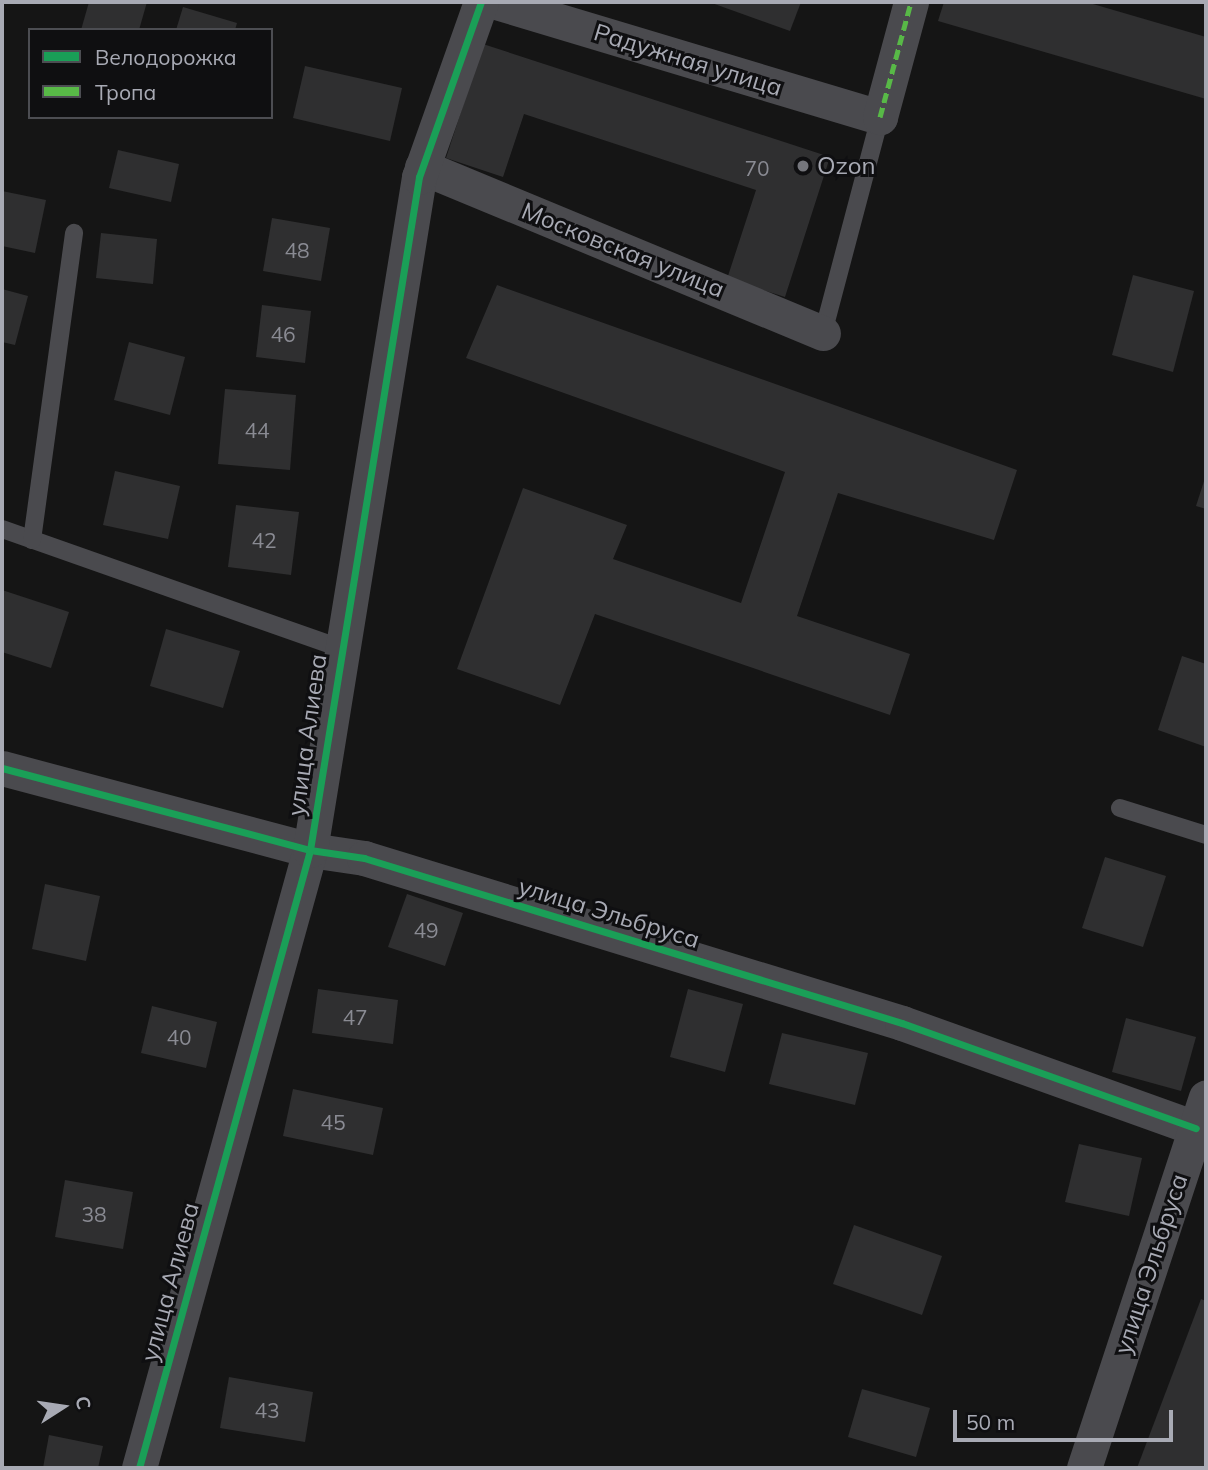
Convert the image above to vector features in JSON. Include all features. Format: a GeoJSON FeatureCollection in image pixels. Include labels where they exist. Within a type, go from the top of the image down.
{"type":"FeatureCollection","features":[{"type":"Feature","properties":{"kind":"street","name":"улица Алиева"},"geometry":{"type":"LineString","coordinates":[[139,1468],[310,850],[339,648],[422,167],[481,2]]}},
{"type":"Feature","properties":{"kind":"street","name":"Радужная улица"},"geometry":{"type":"LineString","coordinates":[[496,2],[880,117]]}},
{"type":"Feature","properties":{"kind":"street"},"geometry":{"type":"LineString","coordinates":[[880,117],[911,2]]}},
{"type":"Feature","properties":{"kind":"street","name":"Московская улица"},"geometry":{"type":"LineString","coordinates":[[422,167],[823,332]]}},
{"type":"Feature","properties":{"kind":"street","name":"улица Эльбруса"},"geometry":{"type":"LineString","coordinates":[[2,768],[310,850],[364,859],[1201,1113],[1084,1468]]}},
{"type":"Feature","properties":{"kind":"lane"},"geometry":{"type":"LineString","coordinates":[[823,332],[880,117]]}},
{"type":"Feature","properties":{"kind":"lane"},"geometry":{"type":"LineString","coordinates":[[32,540],[74,233]]}},
{"type":"Feature","properties":{"kind":"lane"},"geometry":{"type":"LineString","coordinates":[[2,529],[339,648]]}},
{"type":"Feature","properties":{"kind":"lane"},"geometry":{"type":"LineString","coordinates":[[1119,808],[1206,835]]}},
{"type":"Feature","properties":{"kind":"building"},"geometry":{"type":"Polygon","coordinates":[[[89,2],[147,2],[140,28],[82,28],[89,2]]]}},
{"type":"Feature","properties":{"kind":"building"},"geometry":{"type":"Polygon","coordinates":[[[709,2],[801,2],[790,31],[709,2]]]}},
{"type":"Feature","properties":{"kind":"building"},"geometry":{"type":"Polygon","coordinates":[[[944,2],[1086,2],[1206,37],[1206,99],[938,21],[944,2]]]}},
{"type":"Feature","properties":{"kind":"building"},"geometry":{"type":"Polygon","coordinates":[[[183,7],[237,23],[236,28],[177,28],[183,7]]]}},
{"type":"Feature","properties":{"kind":"building"},"geometry":{"type":"Polygon","coordinates":[[[483,44],[830,157],[785,297],[727,279],[756,190],[524,114],[503,177],[446,158],[483,44]]]}},
{"type":"Feature","properties":{"kind":"building"},"geometry":{"type":"Polygon","coordinates":[[[305,66],[402,88],[390,141],[293,118],[305,66]]]}},
{"type":"Feature","properties":{"kind":"building"},"geometry":{"type":"Polygon","coordinates":[[[118,150],[179,164],[171,202],[109,188],[118,150]]]}},
{"type":"Feature","properties":{"kind":"building"},"geometry":{"type":"Polygon","coordinates":[[[2,191],[46,200],[35,253],[2,246],[2,191]]]}},
{"type":"Feature","properties":{"kind":"building"},"geometry":{"type":"Polygon","coordinates":[[[272,218],[330,228],[321,281],[263,271],[272,218]]]}},
{"type":"Feature","properties":{"kind":"building"},"geometry":{"type":"Polygon","coordinates":[[[101,233],[157,239],[153,284],[96,278],[101,233]]]}},
{"type":"Feature","properties":{"kind":"building"},"geometry":{"type":"Polygon","coordinates":[[[1133,275],[1194,291],[1173,372],[1112,355],[1133,275]]]}},
{"type":"Feature","properties":{"kind":"building"},"geometry":{"type":"Polygon","coordinates":[[[497,285],[1017,470],[994,540],[838,493],[797,616],[910,654],[890,715],[595,614],[560,705],[457,669],[523,488],[627,525],[613,559],[741,603],[785,472],[466,358],[497,285]]]}},
{"type":"Feature","properties":{"kind":"building"},"geometry":{"type":"Polygon","coordinates":[[[2,289],[28,296],[15,345],[2,342],[2,289]]]}},
{"type":"Feature","properties":{"kind":"building"},"geometry":{"type":"Polygon","coordinates":[[[262,305],[311,311],[305,363],[256,357],[262,305]]]}},
{"type":"Feature","properties":{"kind":"building"},"geometry":{"type":"Polygon","coordinates":[[[129,342],[185,357],[170,415],[114,400],[129,342]]]}},
{"type":"Feature","properties":{"kind":"building"},"geometry":{"type":"Polygon","coordinates":[[[225,389],[296,395],[290,470],[218,464],[225,389]]]}},
{"type":"Feature","properties":{"kind":"building"},"geometry":{"type":"Polygon","coordinates":[[[115,471],[180,486],[168,539],[103,525],[115,471]]]}},
{"type":"Feature","properties":{"kind":"building"},"geometry":{"type":"Polygon","coordinates":[[[1206,475],[1206,509],[1196,506],[1206,475]]]}},
{"type":"Feature","properties":{"kind":"building"},"geometry":{"type":"Polygon","coordinates":[[[236,505],[299,512],[291,575],[228,567],[236,505]]]}},
{"type":"Feature","properties":{"kind":"building"},"geometry":{"type":"Polygon","coordinates":[[[2,590],[69,612],[51,668],[2,652],[2,590]]]}},
{"type":"Feature","properties":{"kind":"building"},"geometry":{"type":"Polygon","coordinates":[[[166,629],[240,651],[223,708],[150,686],[166,629]]]}},
{"type":"Feature","properties":{"kind":"building"},"geometry":{"type":"Polygon","coordinates":[[[1182,656],[1206,664],[1206,747],[1158,730],[1182,656]]]}},
{"type":"Feature","properties":{"kind":"building"},"geometry":{"type":"Polygon","coordinates":[[[1105,857],[1166,876],[1143,947],[1082,928],[1105,857]]]}},
{"type":"Feature","properties":{"kind":"building"},"geometry":{"type":"Polygon","coordinates":[[[45,884],[100,896],[86,961],[32,949],[45,884]]]}},
{"type":"Feature","properties":{"kind":"building"},"geometry":{"type":"Polygon","coordinates":[[[407,894],[463,913],[445,966],[388,947],[407,894]]]}},
{"type":"Feature","properties":{"kind":"building"},"geometry":{"type":"Polygon","coordinates":[[[318,989],[398,1000],[393,1044],[312,1033],[318,989]]]}},
{"type":"Feature","properties":{"kind":"building"},"geometry":{"type":"Polygon","coordinates":[[[688,989],[743,1004],[725,1072],[670,1057],[688,989]]]}},
{"type":"Feature","properties":{"kind":"building"},"geometry":{"type":"Polygon","coordinates":[[[152,1006],[217,1022],[206,1068],[141,1053],[152,1006]]]}},
{"type":"Feature","properties":{"kind":"building"},"geometry":{"type":"Polygon","coordinates":[[[1126,1018],[1196,1037],[1181,1091],[1112,1072],[1126,1018]]]}},
{"type":"Feature","properties":{"kind":"building"},"geometry":{"type":"Polygon","coordinates":[[[782,1033],[868,1053],[855,1105],[769,1084],[782,1033]]]}},
{"type":"Feature","properties":{"kind":"building"},"geometry":{"type":"Polygon","coordinates":[[[293,1089],[383,1108],[373,1155],[283,1136],[293,1089]]]}},
{"type":"Feature","properties":{"kind":"building"},"geometry":{"type":"Polygon","coordinates":[[[1079,1144],[1142,1158],[1129,1216],[1065,1202],[1079,1144]]]}},
{"type":"Feature","properties":{"kind":"building"},"geometry":{"type":"Polygon","coordinates":[[[65,1180],[133,1192],[123,1249],[55,1237],[65,1180]]]}},
{"type":"Feature","properties":{"kind":"building"},"geometry":{"type":"Polygon","coordinates":[[[854,1225],[942,1256],[922,1315],[833,1284],[854,1225]]]}},
{"type":"Feature","properties":{"kind":"building"},"geometry":{"type":"Polygon","coordinates":[[[1201,1299],[1206,1301],[1206,1468],[1137,1468],[1201,1299]]]}},
{"type":"Feature","properties":{"kind":"building"},"geometry":{"type":"Polygon","coordinates":[[[229,1377],[313,1392],[305,1442],[220,1428],[229,1377]]]}},
{"type":"Feature","properties":{"kind":"building"},"geometry":{"type":"Polygon","coordinates":[[[862,1389],[930,1408],[916,1457],[848,1437],[862,1389]]]}},
{"type":"Feature","properties":{"kind":"building"},"geometry":{"type":"Polygon","coordinates":[[[49,1435],[103,1446],[98,1468],[43,1468],[49,1435]]]}},
{"type":"Feature","properties":{"kind":"marked path"},"geometry":{"type":"LineString","coordinates":[[880,117],[911,2]]}},
{"type":"Feature","properties":{"kind":"cycle path"},"geometry":{"type":"LineString","coordinates":[[139,1468],[310,850],[419,177],[481,2]]}},
{"type":"Feature","properties":{"kind":"cycle path"},"geometry":{"type":"LineString","coordinates":[[2,768],[310,850],[364,858],[902,1023],[1196,1128]]}},
{"type":"Feature","properties":{"kind":"place","name":"Ozon"},"geometry":{"type":"Point","coordinates":[803,166]}}]}
